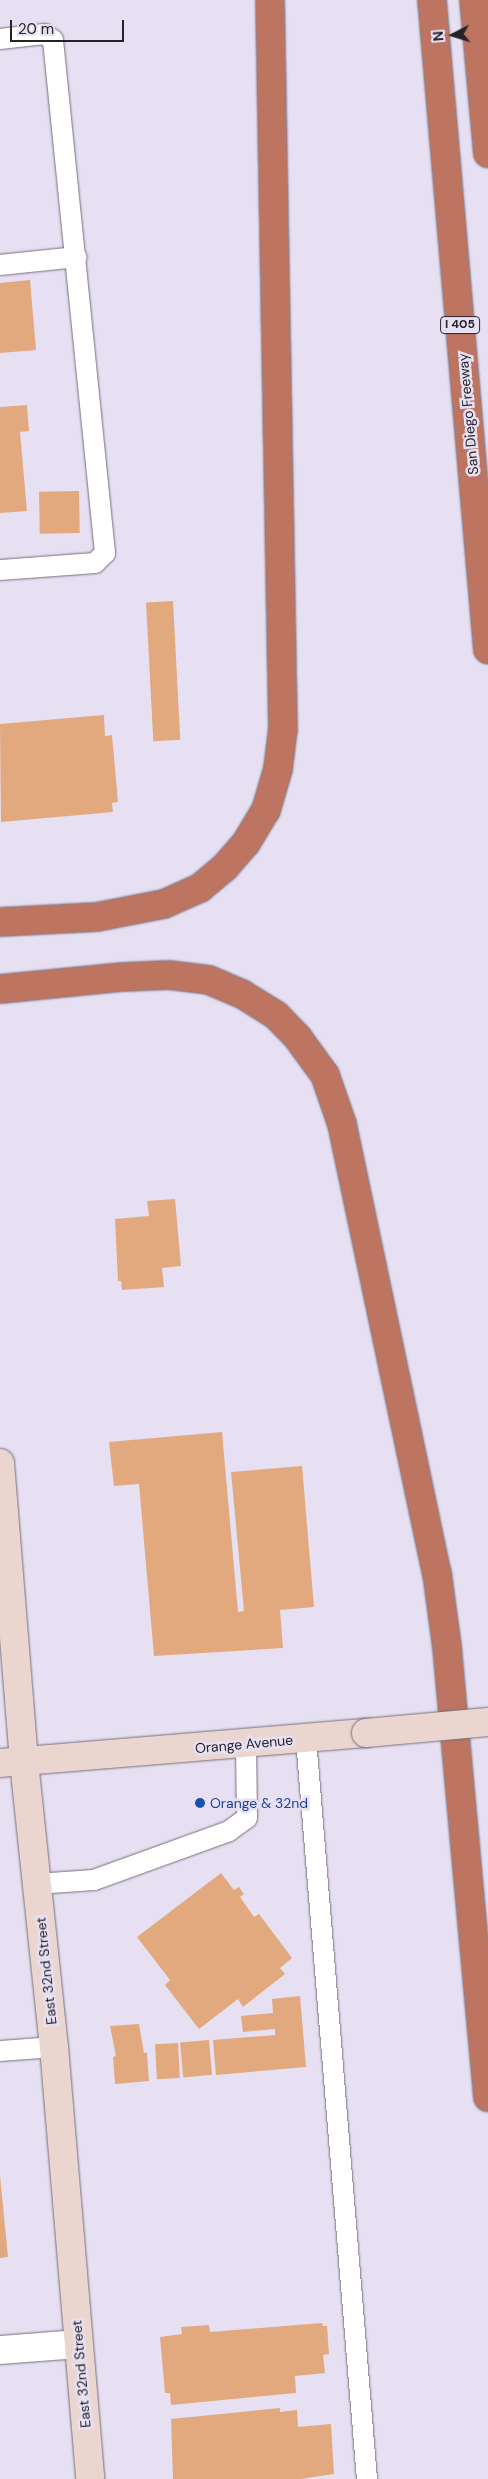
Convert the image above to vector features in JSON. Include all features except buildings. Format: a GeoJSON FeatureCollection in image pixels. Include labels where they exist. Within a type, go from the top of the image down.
{"type":"FeatureCollection","features":[{"type":"Feature","properties":{"kind":"highway"},"geometry":{"type":"LineString","coordinates":[[0,922],[97,917],[164,904],[200,888],[225,867],[246,843],[266,810],[278,769],[283,730],[270,0]]}},
{"type":"Feature","properties":{"kind":"highway","name":"San Diego Freeway"},"geometry":{"type":"LineString","coordinates":[[432,0],[488,650]]}},
{"type":"Feature","properties":{"kind":"highway"},"geometry":{"type":"LineString","coordinates":[[474,0],[488,153]]}},
{"type":"Feature","properties":{"kind":"highway"},"geometry":{"type":"LineString","coordinates":[[0,989],[132,976],[169,975],[209,980],[242,994],[276,1016],[298,1038],[325,1075],[342,1124],[437,1573],[447,1647],[488,2097]]}},
{"type":"Feature","properties":{"kind":"main road","name":"East 32nd Street"},"geometry":{"type":"LineString","coordinates":[[0,1463],[12,1763],[36,1884],[54,2048],[90,2479]]}},
{"type":"Feature","properties":{"kind":"main road","name":"Orange Avenue"},"geometry":{"type":"LineString","coordinates":[[12,1763],[488,1722]]}},
{"type":"Feature","properties":{"kind":"street"},"geometry":{"type":"LineString","coordinates":[[0,2350],[78,2344]]}},
{"type":"Feature","properties":{"kind":"lane"},"geometry":{"type":"LineString","coordinates":[[0,39],[45,34],[54,40],[105,553],[95,563],[0,570]]}},
{"type":"Feature","properties":{"kind":"lane"},"geometry":{"type":"LineString","coordinates":[[0,265],[77,257]]}},
{"type":"Feature","properties":{"kind":"lane"},"geometry":{"type":"LineString","coordinates":[[306,1739],[367,2479]]}},
{"type":"Feature","properties":{"kind":"lane"},"geometry":{"type":"LineString","coordinates":[[36,1884],[94,1880],[229,1831],[247,1818],[246,1744]]}},
{"type":"Feature","properties":{"kind":"lane"},"geometry":{"type":"LineString","coordinates":[[0,2051],[54,2048]]}},
{"type":"Feature","properties":{"kind":"place","name":"Orange & 32nd"},"geometry":{"type":"Point","coordinates":[200,1803]}}]}
